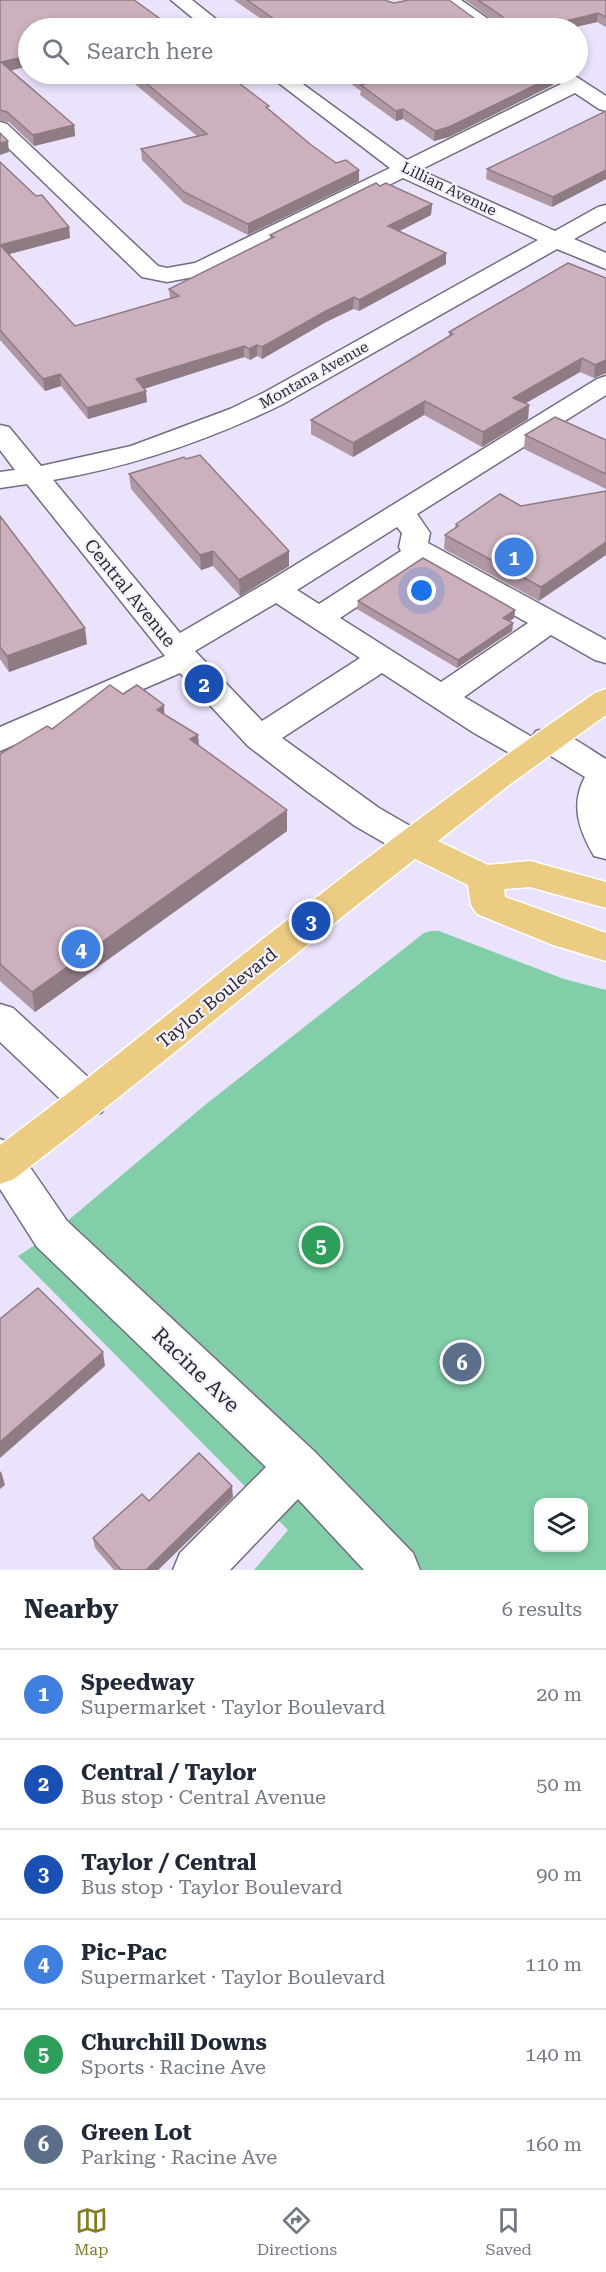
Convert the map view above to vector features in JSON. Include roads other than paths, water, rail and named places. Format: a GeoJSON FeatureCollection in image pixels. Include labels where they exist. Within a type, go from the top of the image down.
{"type":"FeatureCollection","features":[{"type":"Feature","properties":{"kind":"main road","name":"Taylor Boulevard"},"geometry":{"type":"LineString","coordinates":[[2,1162],[88,1101],[221,996],[311,921],[539,745],[605,702]]}},
{"type":"Feature","properties":{"kind":"main road","name":"Central Avenue"},"geometry":{"type":"LineString","coordinates":[[412,843],[484,878]]}},
{"type":"Feature","properties":{"kind":"main road"},"geometry":{"type":"LineString","coordinates":[[606,895],[530,874],[484,878],[489,905],[566,935],[606,947]]}},
{"type":"Feature","properties":{"kind":"street"},"geometry":{"type":"LineString","coordinates":[[180,0],[204,18]]}},
{"type":"Feature","properties":{"kind":"street"},"geometry":{"type":"LineString","coordinates":[[448,0],[476,18]]}},
{"type":"Feature","properties":{"kind":"street","name":"Lillian Avenue"},"geometry":{"type":"LineString","coordinates":[[290,84],[406,171],[606,262]]}},
{"type":"Feature","properties":{"kind":"street"},"geometry":{"type":"LineString","coordinates":[[0,128],[150,272],[167,275],[201,269],[406,171],[558,84]]}},
{"type":"Feature","properties":{"kind":"street"},"geometry":{"type":"LineString","coordinates":[[574,84],[606,105]]}},
{"type":"Feature","properties":{"kind":"street","name":"Montana Avenue"},"geometry":{"type":"LineString","coordinates":[[0,480],[86,468],[152,450],[222,425],[284,393],[606,212]]}},
{"type":"Feature","properties":{"kind":"street"},"geometry":{"type":"LineString","coordinates":[[0,740],[180,654],[400,511],[606,384]]}},
{"type":"Feature","properties":{"kind":"street","name":"Central Avenue"},"geometry":{"type":"LineString","coordinates":[[0,432],[204,684],[259,738],[320,784],[412,843]]}},
{"type":"Feature","properties":{"kind":"street"},"geometry":{"type":"LineString","coordinates":[[400,511],[416,533],[413,547],[606,653]]}},
{"type":"Feature","properties":{"kind":"street"},"geometry":{"type":"LineString","coordinates":[[319,618],[421,551]]}},
{"type":"Feature","properties":{"kind":"street"},"geometry":{"type":"LineString","coordinates":[[276,590],[442,697],[539,745],[602,788],[596,825],[606,847]]}},
{"type":"Feature","properties":{"kind":"street"},"geometry":{"type":"LineString","coordinates":[[442,697],[549,622]]}},
{"type":"Feature","properties":{"kind":"street"},"geometry":{"type":"LineString","coordinates":[[259,738],[382,658]]}},
{"type":"Feature","properties":{"kind":"street"},"geometry":{"type":"LineString","coordinates":[[0,1019],[88,1101]]}},
{"type":"Feature","properties":{"kind":"street","name":"Racine Ave"},"geometry":{"type":"LineString","coordinates":[[2,1162],[52,1234],[298,1467],[396,1570]]}},
{"type":"Feature","properties":{"kind":"street"},"geometry":{"type":"LineString","coordinates":[[197,1570],[298,1467]]}},
{"type":"Feature","properties":{"kind":"place","name":"Speedway"},"geometry":{"type":"Point","coordinates":[514,557]}},
{"type":"Feature","properties":{"kind":"place","name":"Central / Taylor"},"geometry":{"type":"Point","coordinates":[204,684]}},
{"type":"Feature","properties":{"kind":"place","name":"Taylor / Central"},"geometry":{"type":"Point","coordinates":[311,921]}},
{"type":"Feature","properties":{"kind":"place","name":"Pic-Pac"},"geometry":{"type":"Point","coordinates":[81,949]}},
{"type":"Feature","properties":{"kind":"place","name":"Churchill Downs"},"geometry":{"type":"Point","coordinates":[321,1245]}},
{"type":"Feature","properties":{"kind":"place","name":"Green Lot"},"geometry":{"type":"Point","coordinates":[462,1362]}}]}
